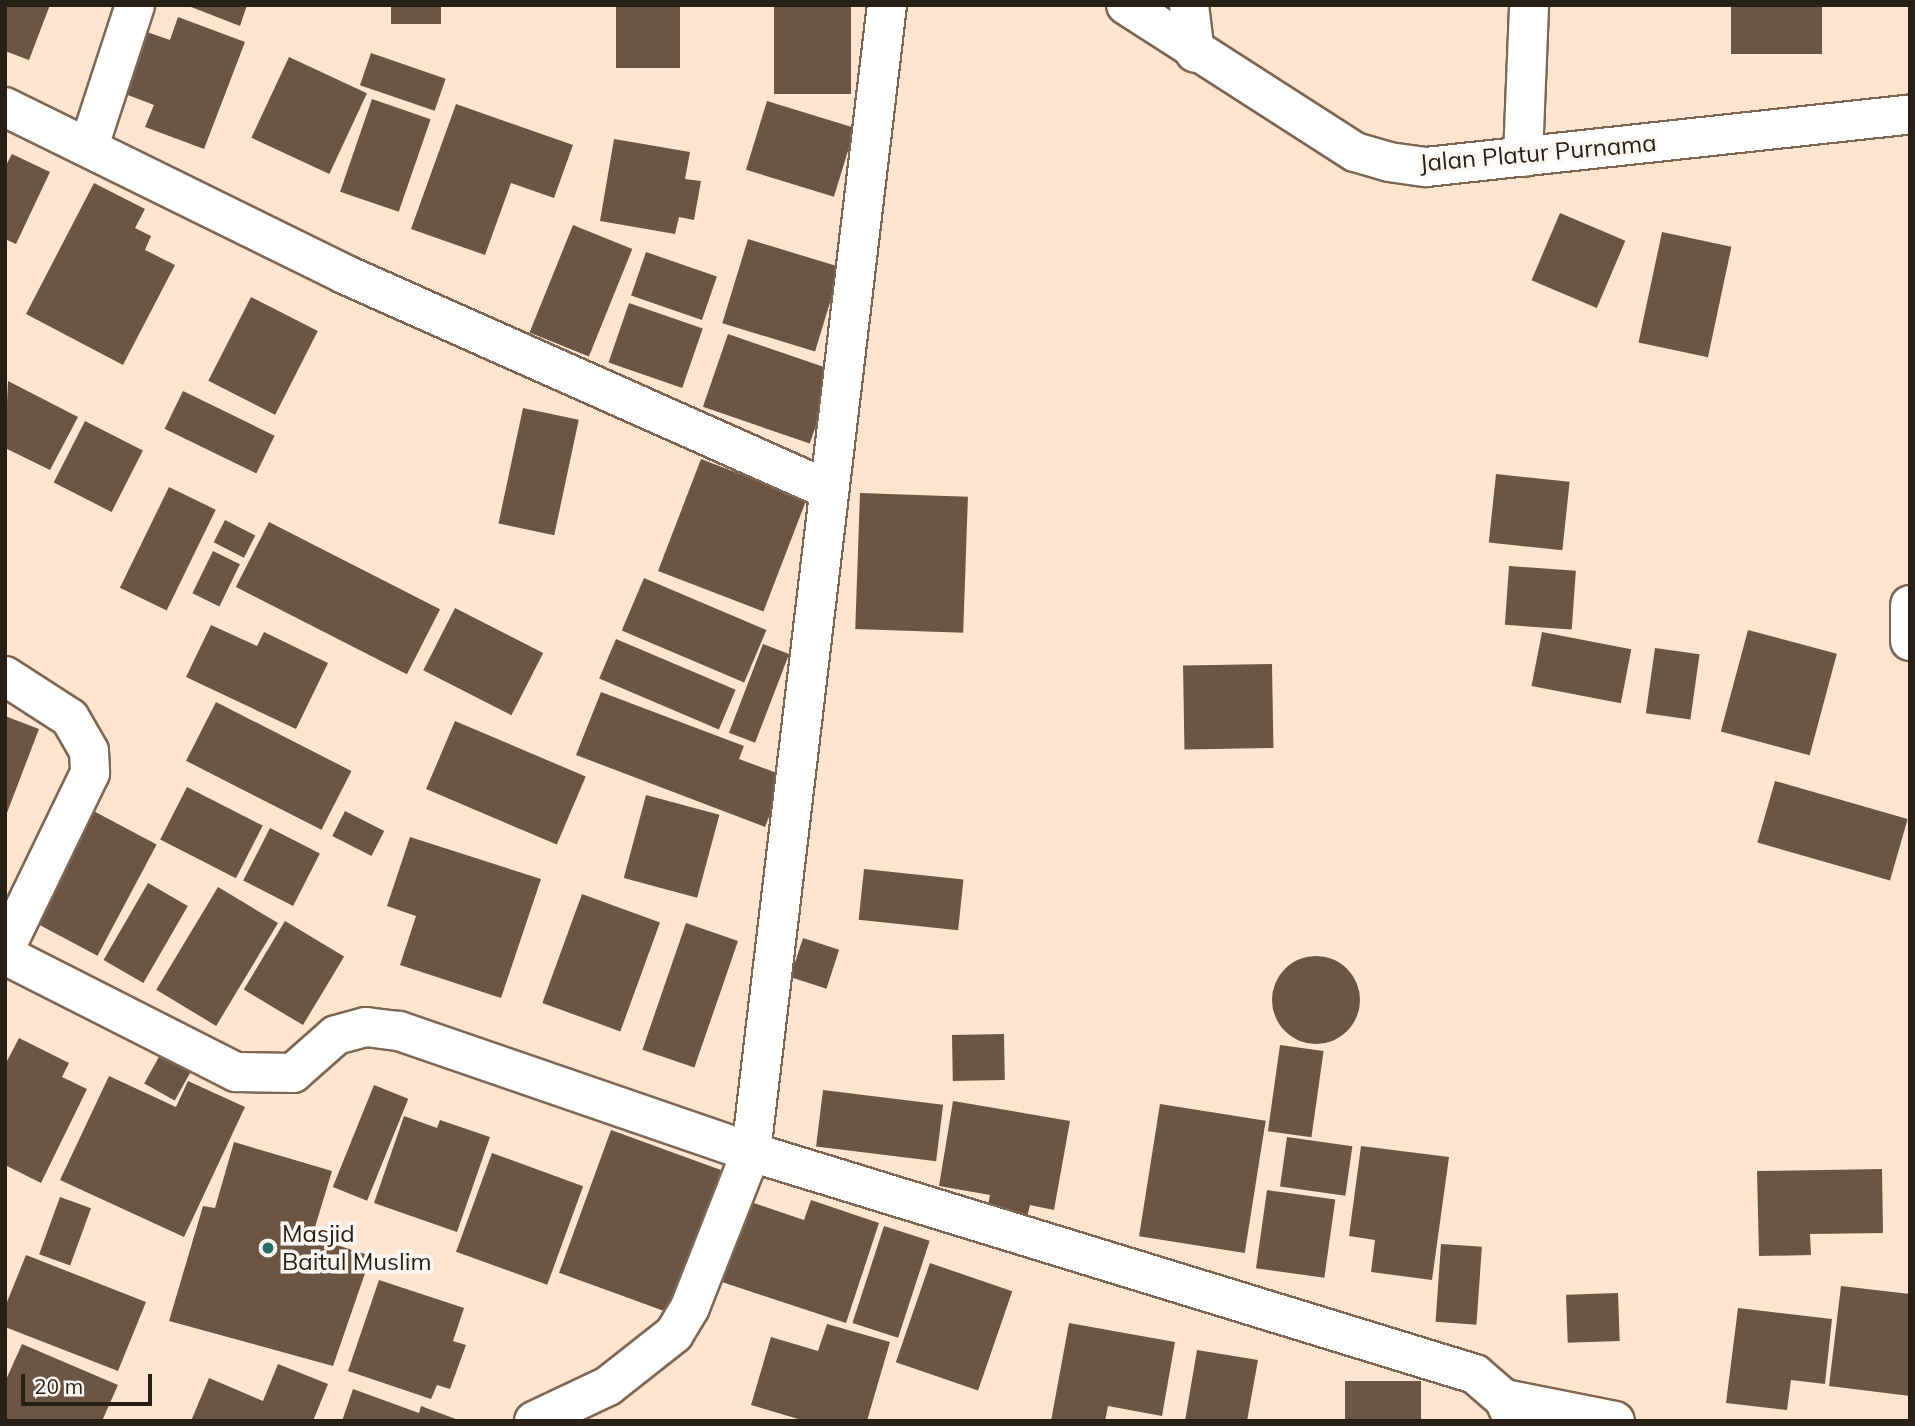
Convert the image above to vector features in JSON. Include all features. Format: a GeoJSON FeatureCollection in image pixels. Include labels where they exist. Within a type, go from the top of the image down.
{"type":"FeatureCollection","features":[{"type":"Feature","properties":{"kind":"street"},"geometry":{"type":"LineString","coordinates":[[89,146],[135,5]]}},
{"type":"Feature","properties":{"kind":"street"},"geometry":{"type":"LineString","coordinates":[[534,1421],[608,1386],[674,1334],[690,1307],[751,1152],[887,5]]}},
{"type":"Feature","properties":{"kind":"street","name":"Jalan Platur Purnama"},"geometry":{"type":"LineString","coordinates":[[1126,5],[1195,53],[1367,155],[1426,166],[1910,114]]}},
{"type":"Feature","properties":{"kind":"street"},"geometry":{"type":"LineString","coordinates":[[1189,5],[1195,53]]}},
{"type":"Feature","properties":{"kind":"street"},"geometry":{"type":"LineString","coordinates":[[1523,157],[1529,5]]}},
{"type":"Feature","properties":{"kind":"street"},"geometry":{"type":"LineString","coordinates":[[5,107],[89,146],[344,274],[829,490]]}},
{"type":"Feature","properties":{"kind":"street"},"geometry":{"type":"LineString","coordinates":[[1910,605],[1910,641]]}},
{"type":"Feature","properties":{"kind":"street"},"geometry":{"type":"LineString","coordinates":[[5,676],[70,718],[82,732],[90,773],[5,949]]}},
{"type":"Feature","properties":{"kind":"street"},"geometry":{"type":"LineString","coordinates":[[5,955],[236,1072],[293,1073],[336,1035],[366,1027],[399,1031],[751,1152],[1475,1374],[1509,1410],[1615,1421]]}},
{"type":"Feature","properties":{"kind":"building"},"geometry":{"type":"Polygon","coordinates":[[[5,5],[50,5],[29,60],[5,51],[5,5]]]}},
{"type":"Feature","properties":{"kind":"building"},"geometry":{"type":"Polygon","coordinates":[[[186,5],[247,5],[240,26],[186,5]]]}},
{"type":"Feature","properties":{"kind":"building"},"geometry":{"type":"Polygon","coordinates":[[[391,5],[441,5],[441,24],[391,24],[391,5]]]}},
{"type":"Feature","properties":{"kind":"building"},"geometry":{"type":"Polygon","coordinates":[[[616,5],[680,5],[680,68],[616,68],[616,5]]]}},
{"type":"Feature","properties":{"kind":"building"},"geometry":{"type":"Polygon","coordinates":[[[774,5],[851,5],[851,94],[774,94],[774,5]]]}},
{"type":"Feature","properties":{"kind":"building"},"geometry":{"type":"Polygon","coordinates":[[[1731,5],[1822,5],[1822,54],[1731,54],[1731,5]]]}},
{"type":"Feature","properties":{"kind":"building"},"geometry":{"type":"Polygon","coordinates":[[[178,17],[245,42],[204,149],[145,127],[154,105],[120,92],[144,31],[170,40],[178,17]]]}},
{"type":"Feature","properties":{"kind":"building"},"geometry":{"type":"Polygon","coordinates":[[[371,53],[446,79],[435,111],[360,85],[371,53]]]}},
{"type":"Feature","properties":{"kind":"building"},"geometry":{"type":"Polygon","coordinates":[[[289,57],[367,93],[329,174],[251,138],[289,57]]]}},
{"type":"Feature","properties":{"kind":"building"},"geometry":{"type":"Polygon","coordinates":[[[372,99],[431,119],[399,212],[340,192],[372,99]]]}},
{"type":"Feature","properties":{"kind":"building"},"geometry":{"type":"Polygon","coordinates":[[[767,101],[855,128],[834,197],[746,170],[767,101]]]}},
{"type":"Feature","properties":{"kind":"building"},"geometry":{"type":"Polygon","coordinates":[[[456,104],[573,145],[554,198],[511,183],[485,255],[411,229],[456,104]]]}},
{"type":"Feature","properties":{"kind":"building"},"geometry":{"type":"Polygon","coordinates":[[[614,139],[690,152],[685,179],[701,181],[694,220],[679,217],[675,234],[600,221],[614,139]]]}},
{"type":"Feature","properties":{"kind":"building"},"geometry":{"type":"Polygon","coordinates":[[[12,154],[50,172],[16,244],[5,239],[5,167],[12,154]]]}},
{"type":"Feature","properties":{"kind":"building"},"geometry":{"type":"Polygon","coordinates":[[[94,183],[145,209],[135,228],[151,236],[145,250],[175,265],[123,365],[26,314],[94,183]]]}},
{"type":"Feature","properties":{"kind":"building"},"geometry":{"type":"Polygon","coordinates":[[[1560,213],[1625,241],[1597,308],[1531,280],[1560,213]]]}},
{"type":"Feature","properties":{"kind":"building"},"geometry":{"type":"Polygon","coordinates":[[[573,225],[632,249],[589,357],[530,333],[573,225]]]}},
{"type":"Feature","properties":{"kind":"building"},"geometry":{"type":"Polygon","coordinates":[[[1662,232],[1731,247],[1708,357],[1639,343],[1662,232]]]}},
{"type":"Feature","properties":{"kind":"building"},"geometry":{"type":"Polygon","coordinates":[[[748,239],[841,267],[815,352],[722,323],[748,239]]]}},
{"type":"Feature","properties":{"kind":"building"},"geometry":{"type":"Polygon","coordinates":[[[646,252],[717,276],[702,320],[631,295],[646,252]]]}},
{"type":"Feature","properties":{"kind":"building"},"geometry":{"type":"Polygon","coordinates":[[[251,297],[318,331],[275,415],[208,381],[251,297]]]}},
{"type":"Feature","properties":{"kind":"building"},"geometry":{"type":"Polygon","coordinates":[[[629,303],[703,328],[682,388],[608,363],[629,303]]]}},
{"type":"Feature","properties":{"kind":"building"},"geometry":{"type":"Polygon","coordinates":[[[728,334],[835,371],[810,444],[703,407],[728,334]]]}},
{"type":"Feature","properties":{"kind":"building"},"geometry":{"type":"Polygon","coordinates":[[[8,381],[78,417],[50,470],[5,448],[8,381]]]}},
{"type":"Feature","properties":{"kind":"building"},"geometry":{"type":"Polygon","coordinates":[[[183,391],[275,436],[256,473],[165,429],[183,391]]]}},
{"type":"Feature","properties":{"kind":"building"},"geometry":{"type":"Polygon","coordinates":[[[523,408],[579,420],[554,535],[498,523],[523,408]]]}},
{"type":"Feature","properties":{"kind":"building"},"geometry":{"type":"Polygon","coordinates":[[[85,421],[143,451],[112,512],[54,482],[85,421]]]}},
{"type":"Feature","properties":{"kind":"building"},"geometry":{"type":"Polygon","coordinates":[[[701,459],[806,499],[763,612],[658,571],[701,459]]]}},
{"type":"Feature","properties":{"kind":"building"},"geometry":{"type":"Polygon","coordinates":[[[1496,474],[1570,482],[1562,550],[1489,543],[1496,474]]]}},
{"type":"Feature","properties":{"kind":"building"},"geometry":{"type":"Polygon","coordinates":[[[169,487],[216,510],[167,610],[120,588],[169,487]]]}},
{"type":"Feature","properties":{"kind":"building"},"geometry":{"type":"Polygon","coordinates":[[[860,493],[968,497],[963,633],[855,629],[860,493]]]}},
{"type":"Feature","properties":{"kind":"building"},"geometry":{"type":"Polygon","coordinates":[[[225,520],[255,535],[244,558],[214,542],[225,520]]]}},
{"type":"Feature","properties":{"kind":"building"},"geometry":{"type":"Polygon","coordinates":[[[269,522],[440,609],[407,674],[236,587],[269,522]]]}},
{"type":"Feature","properties":{"kind":"building"},"geometry":{"type":"Polygon","coordinates":[[[213,551],[240,564],[219,606],[192,593],[213,551]]]}},
{"type":"Feature","properties":{"kind":"building"},"geometry":{"type":"Polygon","coordinates":[[[1509,566],[1576,571],[1572,630],[1505,625],[1509,566]]]}},
{"type":"Feature","properties":{"kind":"building"},"geometry":{"type":"Polygon","coordinates":[[[644,578],[766,630],[744,682],[622,630],[644,578]]]}},
{"type":"Feature","properties":{"kind":"building"},"geometry":{"type":"Polygon","coordinates":[[[455,608],[543,653],[511,715],[423,670],[455,608]]]}},
{"type":"Feature","properties":{"kind":"building"},"geometry":{"type":"Polygon","coordinates":[[[211,625],[257,646],[264,632],[328,663],[296,729],[186,677],[211,625]]]}},
{"type":"Feature","properties":{"kind":"building"},"geometry":{"type":"Polygon","coordinates":[[[1748,630],[1837,654],[1810,755],[1721,731],[1748,630]]]}},
{"type":"Feature","properties":{"kind":"building"},"geometry":{"type":"Polygon","coordinates":[[[1542,632],[1631,649],[1621,703],[1532,686],[1542,632]]]}},
{"type":"Feature","properties":{"kind":"building"},"geometry":{"type":"Polygon","coordinates":[[[616,639],[736,690],[719,729],[599,679],[616,639]]]}},
{"type":"Feature","properties":{"kind":"building"},"geometry":{"type":"Polygon","coordinates":[[[763,644],[789,654],[755,743],[729,733],[763,644]]]}},
{"type":"Feature","properties":{"kind":"building"},"geometry":{"type":"Polygon","coordinates":[[[1655,648],[1700,654],[1690,720],[1646,713],[1655,648]]]}},
{"type":"Feature","properties":{"kind":"building"},"geometry":{"type":"Polygon","coordinates":[[[1272,664],[1273,748],[1184,750],[1183,666],[1272,664]]]}},
{"type":"Feature","properties":{"kind":"building"},"geometry":{"type":"Polygon","coordinates":[[[601,692],[744,746],[739,759],[785,776],[765,827],[576,755],[601,692]]]}},
{"type":"Feature","properties":{"kind":"building"},"geometry":{"type":"Polygon","coordinates":[[[216,702],[351,771],[321,830],[186,761],[216,702]]]}},
{"type":"Feature","properties":{"kind":"building"},"geometry":{"type":"Polygon","coordinates":[[[5,716],[39,729],[5,818],[5,716]]]}},
{"type":"Feature","properties":{"kind":"building"},"geometry":{"type":"Polygon","coordinates":[[[455,721],[586,776],[557,845],[426,789],[455,721]]]}},
{"type":"Feature","properties":{"kind":"building"},"geometry":{"type":"Polygon","coordinates":[[[1775,781],[1908,819],[1890,881],[1757,843],[1775,781]]]}},
{"type":"Feature","properties":{"kind":"building"},"geometry":{"type":"Polygon","coordinates":[[[187,787],[263,826],[236,878],[160,840],[187,787]]]}},
{"type":"Feature","properties":{"kind":"building"},"geometry":{"type":"Polygon","coordinates":[[[646,795],[719,815],[697,898],[624,878],[646,795]]]}},
{"type":"Feature","properties":{"kind":"building"},"geometry":{"type":"Polygon","coordinates":[[[86,807],[157,845],[97,956],[27,918],[86,807]]]}},
{"type":"Feature","properties":{"kind":"building"},"geometry":{"type":"Polygon","coordinates":[[[345,811],[384,831],[371,856],[332,836],[345,811]]]}},
{"type":"Feature","properties":{"kind":"building"},"geometry":{"type":"Polygon","coordinates":[[[270,828],[320,853],[293,906],[243,881],[270,828]]]}},
{"type":"Feature","properties":{"kind":"building"},"geometry":{"type":"Polygon","coordinates":[[[410,837],[541,879],[501,998],[400,965],[416,916],[387,906],[410,837]]]}},
{"type":"Feature","properties":{"kind":"building"},"geometry":{"type":"Polygon","coordinates":[[[864,869],[963,879],[958,930],[859,920],[864,869]]]}},
{"type":"Feature","properties":{"kind":"building"},"geometry":{"type":"Polygon","coordinates":[[[148,883],[188,906],[143,983],[104,960],[148,883]]]}},
{"type":"Feature","properties":{"kind":"building"},"geometry":{"type":"Polygon","coordinates":[[[218,887],[278,923],[216,1026],[156,990],[218,887]]]}},
{"type":"Feature","properties":{"kind":"building"},"geometry":{"type":"Polygon","coordinates":[[[582,894],[660,922],[620,1031],[542,1003],[582,894]]]}},
{"type":"Feature","properties":{"kind":"building"},"geometry":{"type":"Polygon","coordinates":[[[285,921],[344,957],[303,1025],[244,990],[285,921]]]}},
{"type":"Feature","properties":{"kind":"building"},"geometry":{"type":"Polygon","coordinates":[[[686,923],[738,941],[694,1068],[642,1050],[686,923]]]}},
{"type":"Feature","properties":{"kind":"building"},"geometry":{"type":"Polygon","coordinates":[[[803,938],[839,950],[826,989],[790,977],[803,938]]]}},
{"type":"Feature","properties":{"kind":"building"},"geometry":{"type":"Polygon","coordinates":[[[1316,956],[1333,959],[1347,969],[1357,983],[1360,1000],[1357,1017],[1347,1031],[1333,1041],[1316,1044],[1299,1041],[1285,1031],[1275,1017],[1272,1000],[1275,983],[1285,969],[1299,959],[1316,956]]]}},
{"type":"Feature","properties":{"kind":"building"},"geometry":{"type":"Polygon","coordinates":[[[1004,1034],[1005,1080],[953,1081],[952,1035],[1004,1034]]]}},
{"type":"Feature","properties":{"kind":"building"},"geometry":{"type":"Polygon","coordinates":[[[19,1038],[69,1063],[62,1077],[87,1089],[41,1183],[5,1165],[5,1065],[19,1038]]]}},
{"type":"Feature","properties":{"kind":"building"},"geometry":{"type":"Polygon","coordinates":[[[1280,1045],[1324,1051],[1311,1137],[1268,1131],[1280,1045]]]}},
{"type":"Feature","properties":{"kind":"building"},"geometry":{"type":"Polygon","coordinates":[[[165,1046],[196,1063],[175,1101],[144,1084],[165,1046]]]}},
{"type":"Feature","properties":{"kind":"building"},"geometry":{"type":"Polygon","coordinates":[[[109,1076],[176,1107],[188,1081],[245,1107],[184,1237],[60,1180],[109,1076]]]}},
{"type":"Feature","properties":{"kind":"building"},"geometry":{"type":"Polygon","coordinates":[[[374,1085],[408,1099],[367,1201],[333,1187],[374,1085]]]}},
{"type":"Feature","properties":{"kind":"building"},"geometry":{"type":"Polygon","coordinates":[[[823,1090],[943,1105],[936,1161],[816,1147],[823,1090]]]}},
{"type":"Feature","properties":{"kind":"building"},"geometry":{"type":"Polygon","coordinates":[[[953,1101],[1070,1121],[1054,1210],[1030,1205],[1027,1217],[987,1211],[990,1195],[939,1186],[953,1101]]]}},
{"type":"Feature","properties":{"kind":"building"},"geometry":{"type":"Polygon","coordinates":[[[1160,1104],[1266,1121],[1245,1253],[1139,1236],[1160,1104]]]}},
{"type":"Feature","properties":{"kind":"building"},"geometry":{"type":"Polygon","coordinates":[[[404,1116],[437,1128],[440,1120],[490,1137],[457,1232],[374,1203],[404,1116]]]}},
{"type":"Feature","properties":{"kind":"building"},"geometry":{"type":"Polygon","coordinates":[[[611,1130],[721,1170],[669,1313],[559,1273],[611,1130]]]}},
{"type":"Feature","properties":{"kind":"building"},"geometry":{"type":"Polygon","coordinates":[[[1287,1137],[1352,1146],[1345,1196],[1280,1187],[1287,1137]]]}},
{"type":"Feature","properties":{"kind":"building","name":"Masjid Baitul Muslim"},"geometry":{"type":"Polygon","coordinates":[[[234,1142],[332,1171],[312,1237],[371,1256],[333,1366],[169,1321],[203,1206],[215,1208],[234,1142]]]}},
{"type":"Feature","properties":{"kind":"building"},"geometry":{"type":"Polygon","coordinates":[[[1361,1146],[1449,1157],[1432,1280],[1371,1272],[1375,1240],[1349,1236],[1361,1146]]]}},
{"type":"Feature","properties":{"kind":"building"},"geometry":{"type":"Polygon","coordinates":[[[492,1153],[583,1186],[547,1285],[456,1252],[492,1153]]]}},
{"type":"Feature","properties":{"kind":"building"},"geometry":{"type":"Polygon","coordinates":[[[1882,1169],[1883,1233],[1810,1234],[1811,1255],[1759,1256],[1757,1171],[1882,1169]]]}},
{"type":"Feature","properties":{"kind":"building"},"geometry":{"type":"Polygon","coordinates":[[[1267,1190],[1335,1200],[1324,1278],[1256,1268],[1267,1190]]]}},
{"type":"Feature","properties":{"kind":"building"},"geometry":{"type":"Polygon","coordinates":[[[60,1197],[91,1208],[70,1266],[39,1254],[60,1197]]]}},
{"type":"Feature","properties":{"kind":"building"},"geometry":{"type":"Polygon","coordinates":[[[742,1199],[804,1220],[811,1200],[879,1223],[846,1323],[716,1280],[742,1199]]]}},
{"type":"Feature","properties":{"kind":"building"},"geometry":{"type":"Polygon","coordinates":[[[884,1226],[930,1241],[898,1338],[852,1323],[884,1226]]]}},
{"type":"Feature","properties":{"kind":"building"},"geometry":{"type":"Polygon","coordinates":[[[1441,1244],[1482,1247],[1476,1325],[1436,1322],[1441,1244]]]}},
{"type":"Feature","properties":{"kind":"building"},"geometry":{"type":"Polygon","coordinates":[[[26,1255],[146,1302],[118,1371],[5,1327],[5,1307],[26,1255]]]}},
{"type":"Feature","properties":{"kind":"building"},"geometry":{"type":"Polygon","coordinates":[[[930,1263],[1012,1291],[978,1391],[896,1362],[930,1263]]]}},
{"type":"Feature","properties":{"kind":"building"},"geometry":{"type":"Polygon","coordinates":[[[379,1280],[464,1308],[453,1341],[466,1345],[450,1389],[437,1385],[431,1399],[348,1371],[379,1280]]]}},
{"type":"Feature","properties":{"kind":"building"},"geometry":{"type":"Polygon","coordinates":[[[1841,1286],[1910,1294],[1910,1396],[1829,1386],[1841,1286]]]}},
{"type":"Feature","properties":{"kind":"building"},"geometry":{"type":"Polygon","coordinates":[[[1618,1293],[1620,1341],[1568,1343],[1566,1295],[1618,1293]]]}},
{"type":"Feature","properties":{"kind":"building"},"geometry":{"type":"Polygon","coordinates":[[[1738,1308],[1832,1319],[1825,1384],[1791,1380],[1787,1410],[1726,1403],[1738,1308]]]}},
{"type":"Feature","properties":{"kind":"building"},"geometry":{"type":"Polygon","coordinates":[[[1069,1323],[1175,1342],[1162,1416],[1108,1406],[1105,1421],[1051,1421],[1069,1323]]]}},
{"type":"Feature","properties":{"kind":"building"},"geometry":{"type":"Polygon","coordinates":[[[827,1324],[890,1342],[867,1421],[805,1421],[751,1405],[771,1337],[818,1351],[827,1324]]]}},
{"type":"Feature","properties":{"kind":"building"},"geometry":{"type":"Polygon","coordinates":[[[22,1344],[118,1385],[102,1421],[5,1421],[5,1382],[22,1344]]]}},
{"type":"Feature","properties":{"kind":"building"},"geometry":{"type":"Polygon","coordinates":[[[1197,1350],[1258,1360],[1247,1421],[1185,1421],[1197,1350]]]}},
{"type":"Feature","properties":{"kind":"building"},"geometry":{"type":"Polygon","coordinates":[[[278,1364],[328,1384],[313,1421],[191,1421],[209,1378],[263,1401],[278,1364]]]}},
{"type":"Feature","properties":{"kind":"building"},"geometry":{"type":"Polygon","coordinates":[[[1345,1381],[1421,1381],[1421,1421],[1345,1421],[1345,1381]]]}},
{"type":"Feature","properties":{"kind":"building"},"geometry":{"type":"Polygon","coordinates":[[[353,1389],[419,1413],[421,1406],[461,1421],[342,1421],[353,1389]]]}},
{"type":"Feature","properties":{"kind":"place","name":"Masjid Baitul Muslim"},"geometry":{"type":"Point","coordinates":[268,1248]}}]}
